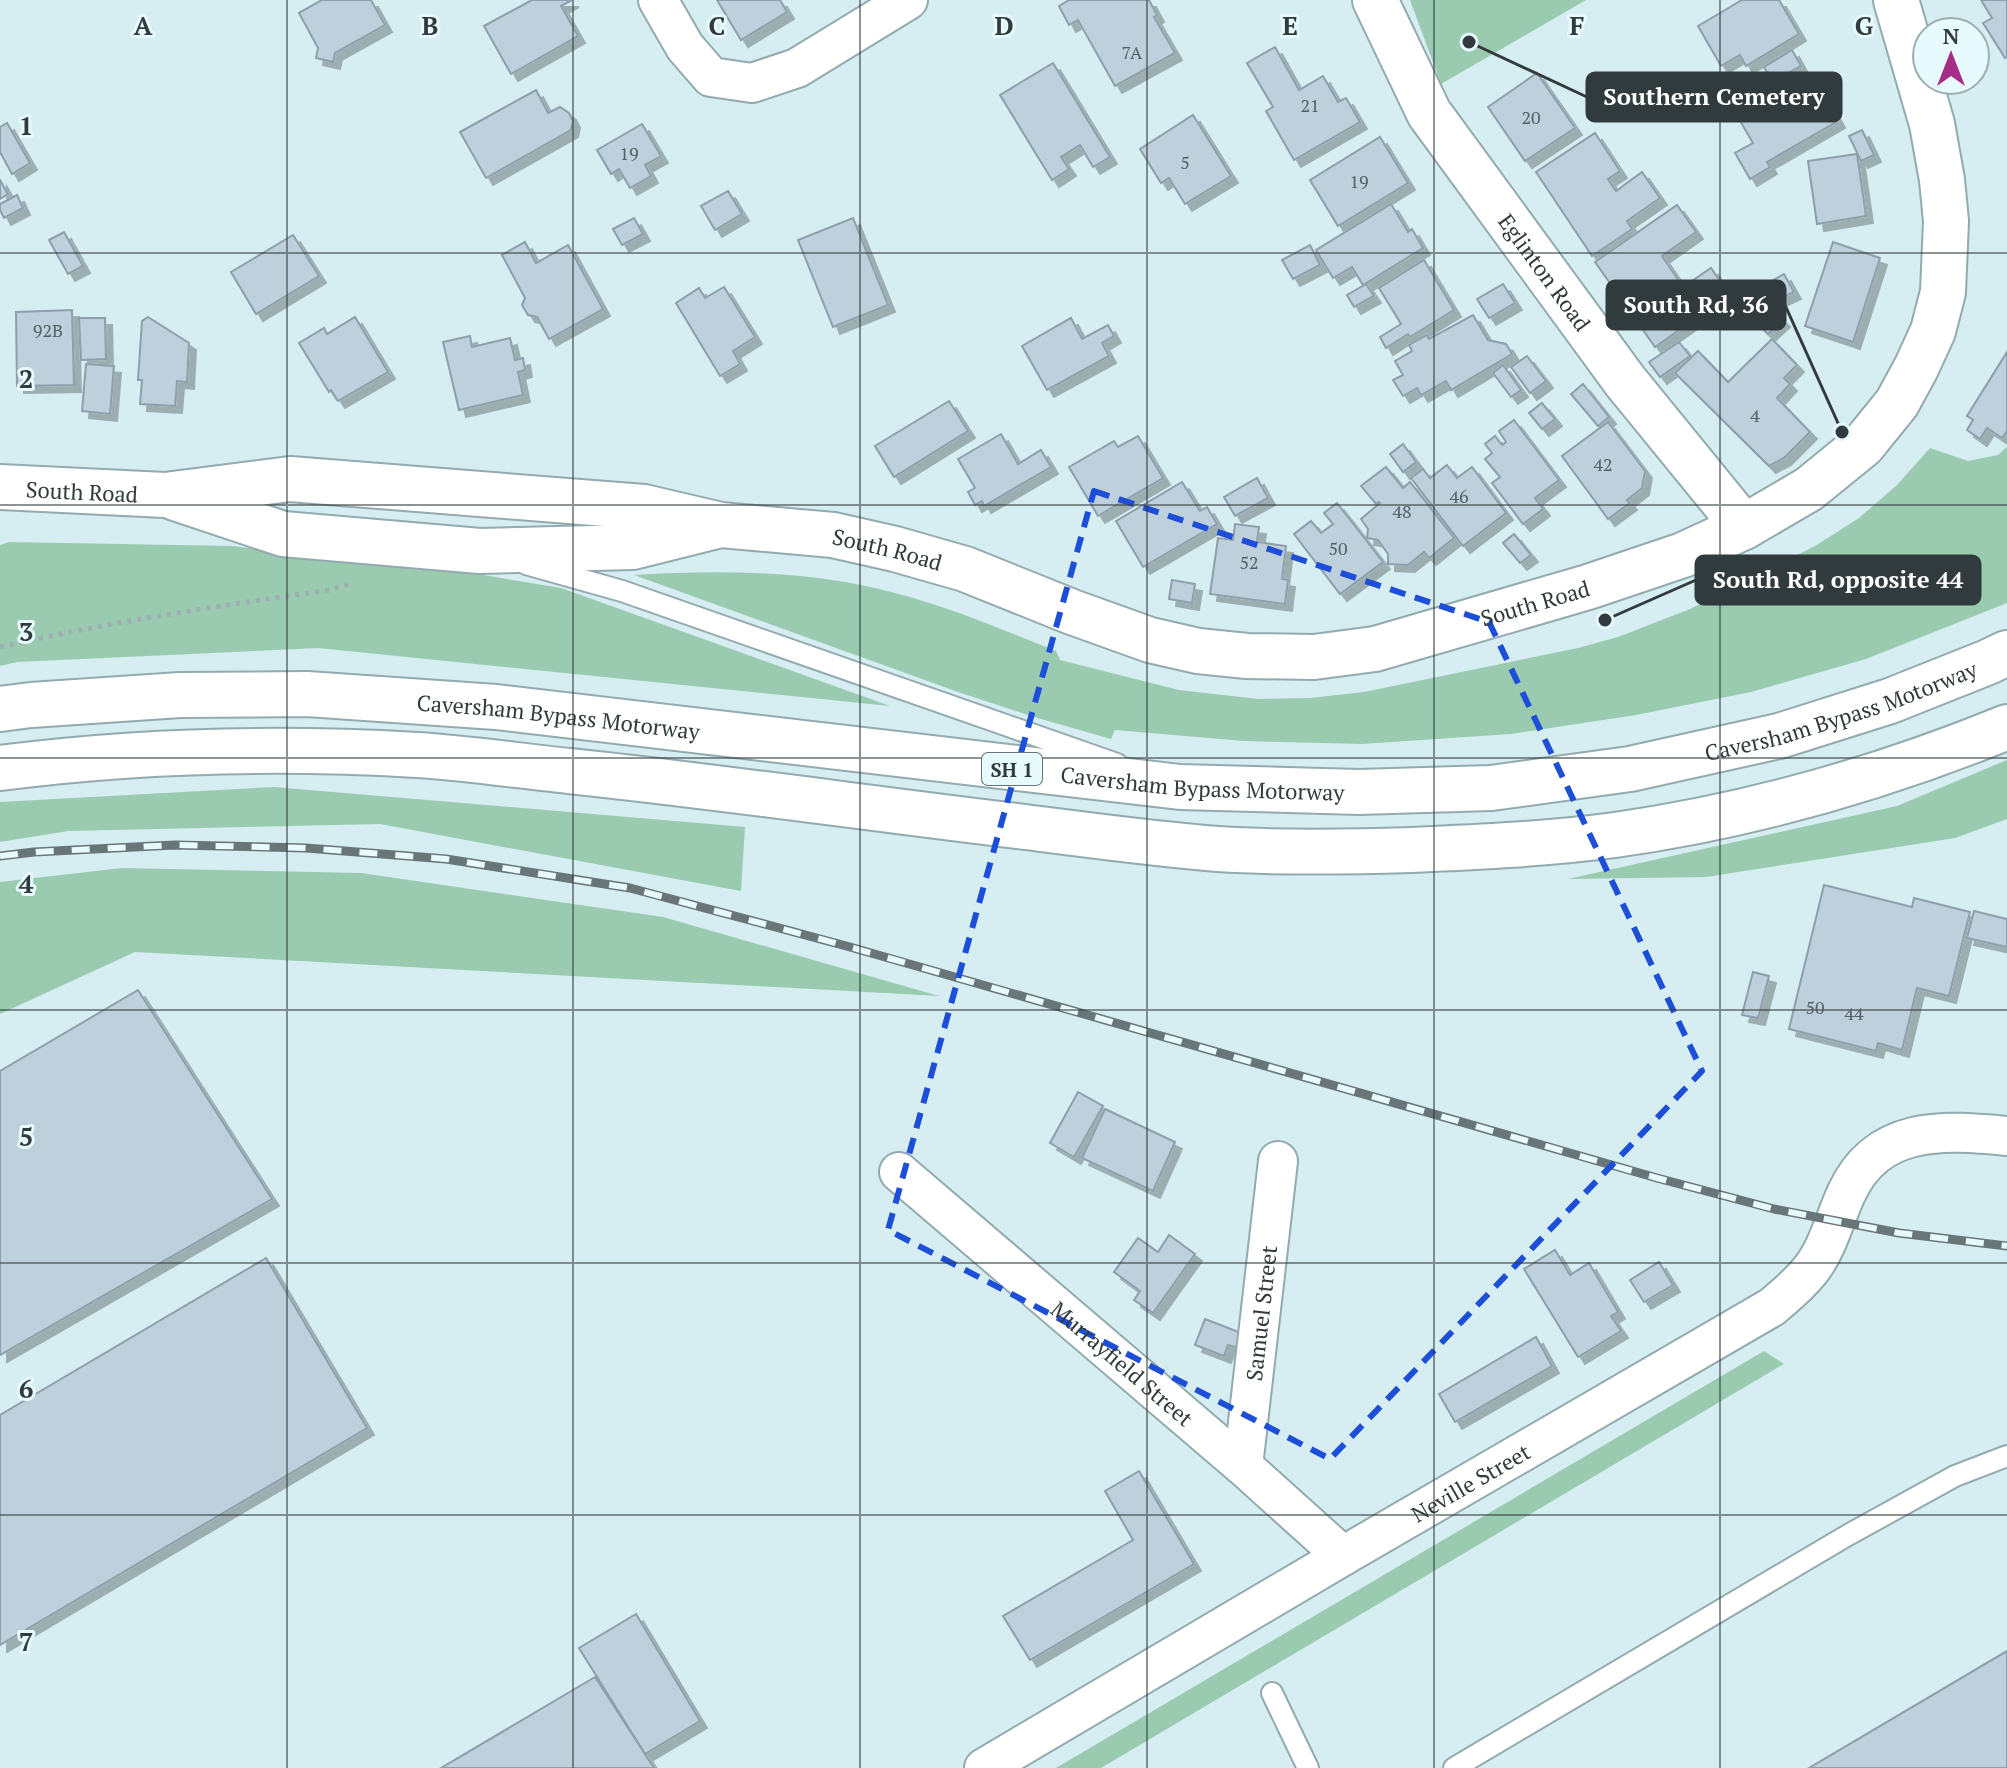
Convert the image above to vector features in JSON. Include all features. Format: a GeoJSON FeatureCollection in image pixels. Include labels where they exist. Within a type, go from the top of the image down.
{"type":"FeatureCollection","features":[{"type":"Feature","properties":{"kind":"main road","name":"Eglinton Road"},"geometry":{"type":"LineString","coordinates":[[1375,0],[1429,113],[1625,381],[1744,527]]}},
{"type":"Feature","properties":{"kind":"main road","name":"South Road"},"geometry":{"type":"LineString","coordinates":[[0,487],[165,495],[290,479],[644,507],[721,525],[833,535],[895,549],[965,569],[1150,640],[1186,648],[1247,656],[1314,657],[1375,649],[1588,587],[1683,555],[1744,527],[1809,489],[1863,445],[1897,403],[1933,331],[1943,292],[1946,221],[1932,124],[1896,0]]}},
{"type":"Feature","properties":{"kind":"main road","name":"South Road"},"geometry":{"type":"LineString","coordinates":[[165,495],[283,534],[480,551],[633,547],[721,525]]}},
{"type":"Feature","properties":{"kind":"main road","name":"Caversham Bypass Motorway"},"geometry":{"type":"LineString","coordinates":[[0,709],[180,695],[307,694],[496,707],[1180,787],[1359,792],[1491,788],[1630,769],[1779,736],[1890,701],[2007,653]]}},
{"type":"Feature","properties":{"kind":"main road"},"geometry":{"type":"LineString","coordinates":[[0,768],[137,755],[258,750],[422,755],[1202,847],[1359,852],[1499,847],[1616,835],[1740,812],[1850,783],[2007,727]]}},
{"type":"Feature","properties":{"kind":"street"},"geometry":{"type":"LineString","coordinates":[[658,0],[685,47],[711,77],[752,83],[797,68],[908,0]]}},
{"type":"Feature","properties":{"kind":"street","name":"Neville Street"},"geometry":{"type":"LineString","coordinates":[[984,1768],[1772,1307],[1813,1268],[1849,1186],[1860,1169],[1901,1140],[1944,1132],[2007,1136]]}},
{"type":"Feature","properties":{"kind":"street","name":"Samuel Street"},"geometry":{"type":"LineString","coordinates":[[1243,1466],[1278,1161]]}},
{"type":"Feature","properties":{"kind":"street","name":"Murrayfield Street"},"geometry":{"type":"LineString","coordinates":[[899,1172],[1243,1466],[1343,1556]]}},
{"type":"Feature","properties":{"kind":"lane"},"geometry":{"type":"LineString","coordinates":[[480,551],[622,591],[1037,734],[1180,787]]}},
{"type":"Feature","properties":{"kind":"lane"},"geometry":{"type":"LineString","coordinates":[[1454,1768],[1848,1535],[1955,1476],[2007,1456]]}},
{"type":"Feature","properties":{"kind":"lane"},"geometry":{"type":"LineString","coordinates":[[1272,1693],[1308,1768]]}},
{"type":"Feature","properties":{"kind":"path"},"geometry":{"type":"LineString","coordinates":[[0,647],[91,627],[329,590],[346,585],[357,576]]}},
{"type":"Feature","properties":{"kind":"highlighted area"},"geometry":{"type":"Polygon","coordinates":[[[1094,491],[1489,622],[1702,1071],[1330,1459],[888,1230],[1094,491]]]}},
{"type":"Feature","properties":{"kind":"green space"},"geometry":{"type":"Polygon","coordinates":[[[1410,0],[1586,0],[1441,84],[1410,0]]]}},
{"type":"Feature","properties":{"kind":"green space"},"geometry":{"type":"Polygon","coordinates":[[[2007,447],[2007,603],[1866,659],[1751,692],[1636,715],[1511,734],[1362,744],[1244,741],[1115,730],[1111,739],[958,692],[634,575],[700,572],[765,574],[863,585],[976,619],[1056,651],[1060,660],[1179,690],[1258,699],[1310,698],[1364,692],[1618,637],[1690,609],[1815,546],[1859,518],[1897,485],[1930,448],[1968,461],[1998,455],[2007,447]]]}},
{"type":"Feature","properties":{"kind":"green space"},"geometry":{"type":"Polygon","coordinates":[[[9,542],[232,546],[471,573],[561,588],[890,706],[318,648],[17,662],[0,666],[0,545],[9,542]]]}},
{"type":"Feature","properties":{"kind":"green space"},"geometry":{"type":"Polygon","coordinates":[[[2007,760],[2007,819],[1955,838],[1706,877],[1568,879],[1897,806],[2007,760]]]}},
{"type":"Feature","properties":{"kind":"green space"},"geometry":{"type":"Polygon","coordinates":[[[274,787],[745,827],[741,891],[380,824],[68,831],[0,842],[0,802],[274,787]]]}},
{"type":"Feature","properties":{"kind":"green space"},"geometry":{"type":"Polygon","coordinates":[[[122,868],[361,873],[663,917],[939,996],[135,952],[0,1014],[0,882],[122,868]]]}},
{"type":"Feature","properties":{"kind":"green space"},"geometry":{"type":"Polygon","coordinates":[[[1764,1351],[1784,1364],[1101,1768],[1056,1768],[1764,1351]]]}},
{"type":"Feature","properties":{"kind":"building"},"geometry":{"type":"Polygon","coordinates":[[[322,0],[371,0],[385,25],[335,53],[333,62],[316,58],[318,48],[299,13],[322,0]]]}},
{"type":"Feature","properties":{"kind":"building"},"geometry":{"type":"Polygon","coordinates":[[[532,0],[572,0],[561,6],[578,36],[511,74],[484,26],[532,0]]]}},
{"type":"Feature","properties":{"kind":"building"},"geometry":{"type":"Polygon","coordinates":[[[717,0],[780,0],[787,12],[741,40],[717,0]]]}},
{"type":"Feature","properties":{"kind":"building"},"geometry":{"type":"Polygon","coordinates":[[[1069,0],[1149,0],[1157,15],[1154,17],[1175,53],[1115,86],[1078,20],[1069,25],[1059,6],[1069,0]]]}},
{"type":"Feature","properties":{"kind":"building"},"geometry":{"type":"Polygon","coordinates":[[[1742,0],[1779,0],[1799,34],[1746,66],[1740,55],[1721,66],[1698,26],[1742,0]]]}},
{"type":"Feature","properties":{"kind":"building"},"geometry":{"type":"Polygon","coordinates":[[[1981,0],[2007,0],[2005,58],[1991,36],[1991,16],[1981,0]]]}},
{"type":"Feature","properties":{"kind":"building"},"geometry":{"type":"Polygon","coordinates":[[[1275,47],[1299,90],[1323,76],[1338,102],[1346,98],[1360,122],[1294,160],[1266,111],[1273,107],[1247,63],[1275,47]]]}},
{"type":"Feature","properties":{"kind":"building"},"geometry":{"type":"Polygon","coordinates":[[[1792,50],[1801,66],[1772,82],[1764,67],[1792,50]]]}},
{"type":"Feature","properties":{"kind":"building"},"geometry":{"type":"Polygon","coordinates":[[[1053,63],[1110,157],[1093,167],[1080,145],[1061,157],[1069,169],[1052,180],[1000,95],[1053,63]]]}},
{"type":"Feature","properties":{"kind":"building"},"geometry":{"type":"Polygon","coordinates":[[[1537,73],[1575,128],[1525,161],[1488,107],[1537,73]]]}},
{"type":"Feature","properties":{"kind":"building"},"geometry":{"type":"Polygon","coordinates":[[[1813,77],[1838,121],[1767,162],[1770,167],[1750,179],[1735,153],[1753,143],[1739,119],[1813,77]]]}},
{"type":"Feature","properties":{"kind":"building"},"geometry":{"type":"Polygon","coordinates":[[[536,90],[548,113],[560,107],[569,113],[573,121],[571,130],[486,178],[460,132],[536,90]]]}},
{"type":"Feature","properties":{"kind":"building"},"geometry":{"type":"Polygon","coordinates":[[[1193,115],[1231,176],[1185,204],[1169,178],[1161,183],[1140,149],[1193,115]]]}},
{"type":"Feature","properties":{"kind":"building"},"geometry":{"type":"Polygon","coordinates":[[[7,123],[30,163],[12,174],[0,152],[0,127],[7,123]]]}},
{"type":"Feature","properties":{"kind":"building"},"geometry":{"type":"Polygon","coordinates":[[[642,124],[661,156],[645,165],[651,176],[630,188],[619,169],[611,174],[597,150],[642,124]]]}},
{"type":"Feature","properties":{"kind":"building"},"geometry":{"type":"Polygon","coordinates":[[[1862,130],[1874,155],[1861,161],[1849,136],[1862,130]]]}},
{"type":"Feature","properties":{"kind":"building"},"geometry":{"type":"Polygon","coordinates":[[[1595,133],[1620,171],[1608,179],[1616,191],[1642,172],[1660,198],[1627,221],[1632,229],[1592,256],[1536,172],[1595,133]]]}},
{"type":"Feature","properties":{"kind":"building"},"geometry":{"type":"Polygon","coordinates":[[[1380,137],[1408,183],[1338,226],[1310,180],[1380,137]]]}},
{"type":"Feature","properties":{"kind":"building"},"geometry":{"type":"Polygon","coordinates":[[[1857,154],[1866,216],[1817,224],[1808,161],[1857,154]]]}},
{"type":"Feature","properties":{"kind":"building"},"geometry":{"type":"Polygon","coordinates":[[[0,180],[8,194],[0,199],[0,180]]]}},
{"type":"Feature","properties":{"kind":"building"},"geometry":{"type":"Polygon","coordinates":[[[728,191],[742,214],[715,230],[701,206],[728,191]]]}},
{"type":"Feature","properties":{"kind":"building"},"geometry":{"type":"Polygon","coordinates":[[[17,195],[23,208],[4,218],[0,204],[17,195]]]}},
{"type":"Feature","properties":{"kind":"building"},"geometry":{"type":"Polygon","coordinates":[[[1391,204],[1408,232],[1412,229],[1423,248],[1363,285],[1352,267],[1333,278],[1316,250],[1391,204]]]}},
{"type":"Feature","properties":{"kind":"building"},"geometry":{"type":"Polygon","coordinates":[[[1677,205],[1696,232],[1662,256],[1683,287],[1711,268],[1724,287],[1690,310],[1696,318],[1655,347],[1595,262],[1677,205]]]}},
{"type":"Feature","properties":{"kind":"building"},"geometry":{"type":"Polygon","coordinates":[[[634,218],[643,234],[622,245],[613,229],[634,218]]]}},
{"type":"Feature","properties":{"kind":"building"},"geometry":{"type":"Polygon","coordinates":[[[853,218],[888,305],[833,327],[798,240],[853,218]]]}},
{"type":"Feature","properties":{"kind":"building"},"geometry":{"type":"Polygon","coordinates":[[[64,232],[83,266],[68,274],[49,240],[64,232]]]}},
{"type":"Feature","properties":{"kind":"building"},"geometry":{"type":"Polygon","coordinates":[[[293,235],[319,276],[256,314],[231,272],[293,235]]]}},
{"type":"Feature","properties":{"kind":"building"},"geometry":{"type":"Polygon","coordinates":[[[525,242],[536,263],[568,245],[603,309],[549,339],[537,317],[528,315],[522,305],[525,298],[502,255],[525,242]]]}},
{"type":"Feature","properties":{"kind":"building"},"geometry":{"type":"Polygon","coordinates":[[[1833,242],[1880,258],[1853,342],[1805,326],[1833,242]]]}},
{"type":"Feature","properties":{"kind":"building"},"geometry":{"type":"Polygon","coordinates":[[[1310,245],[1320,265],[1293,279],[1282,260],[1310,245]]]}},
{"type":"Feature","properties":{"kind":"building"},"geometry":{"type":"Polygon","coordinates":[[[1424,260],[1454,310],[1386,348],[1380,337],[1401,324],[1379,288],[1424,260]]]}},
{"type":"Feature","properties":{"kind":"building"},"geometry":{"type":"Polygon","coordinates":[[[1784,274],[1794,292],[1779,299],[1770,282],[1784,274]]]}},
{"type":"Feature","properties":{"kind":"building"},"geometry":{"type":"Polygon","coordinates":[[[1366,284],[1374,296],[1354,307],[1347,295],[1366,284]]]}},
{"type":"Feature","properties":{"kind":"building"},"geometry":{"type":"Polygon","coordinates":[[[1503,284],[1515,303],[1489,318],[1477,299],[1503,284]]]}},
{"type":"Feature","properties":{"kind":"building"},"geometry":{"type":"Polygon","coordinates":[[[724,287],[755,337],[733,351],[740,364],[720,376],[676,303],[699,288],[705,298],[724,287]]]}},
{"type":"Feature","properties":{"kind":"building"},"geometry":{"type":"Polygon","coordinates":[[[1772,309],[1783,320],[1768,334],[1757,323],[1772,309]]]}},
{"type":"Feature","properties":{"kind":"building"},"geometry":{"type":"Polygon","coordinates":[[[72,310],[74,385],[17,386],[16,312],[72,310]]]}},
{"type":"Feature","properties":{"kind":"building"},"geometry":{"type":"Polygon","coordinates":[[[1473,315],[1488,340],[1506,344],[1512,354],[1451,390],[1446,381],[1421,395],[1417,388],[1403,396],[1393,380],[1403,375],[1395,361],[1412,351],[1409,345],[1427,335],[1429,339],[1473,315]]]}},
{"type":"Feature","properties":{"kind":"building"},"geometry":{"type":"Polygon","coordinates":[[[148,317],[189,343],[187,382],[177,381],[175,406],[140,404],[142,380],[138,380],[142,321],[148,317]]]}},
{"type":"Feature","properties":{"kind":"building"},"geometry":{"type":"Polygon","coordinates":[[[355,317],[388,372],[338,401],[331,390],[329,392],[299,343],[324,328],[327,334],[355,317]]]}},
{"type":"Feature","properties":{"kind":"building"},"geometry":{"type":"Polygon","coordinates":[[[79,318],[105,318],[106,359],[81,360],[79,318]]]}},
{"type":"Feature","properties":{"kind":"building"},"geometry":{"type":"Polygon","coordinates":[[[1071,318],[1082,339],[1108,325],[1114,336],[1102,343],[1109,356],[1047,390],[1022,346],[1071,318]]]}},
{"type":"Feature","properties":{"kind":"building"},"geometry":{"type":"Polygon","coordinates":[[[470,336],[472,347],[510,338],[515,360],[523,358],[525,370],[518,372],[523,395],[459,410],[443,342],[470,336]]]}},
{"type":"Feature","properties":{"kind":"building"},"geometry":{"type":"Polygon","coordinates":[[[1772,339],[1797,365],[1784,378],[1790,384],[1777,398],[1810,432],[1784,458],[1769,466],[1675,373],[1698,351],[1728,382],[1772,339]]]}},
{"type":"Feature","properties":{"kind":"building"},"geometry":{"type":"Polygon","coordinates":[[[1679,342],[1690,356],[1660,377],[1649,362],[1679,342]]]}},
{"type":"Feature","properties":{"kind":"building"},"geometry":{"type":"Polygon","coordinates":[[[2007,352],[2007,431],[2002,438],[1987,428],[1980,439],[1967,430],[1973,420],[1967,416],[2007,352]]]}},
{"type":"Feature","properties":{"kind":"building"},"geometry":{"type":"Polygon","coordinates":[[[1527,356],[1546,381],[1530,393],[1511,367],[1527,356]]]}},
{"type":"Feature","properties":{"kind":"building"},"geometry":{"type":"Polygon","coordinates":[[[86,364],[114,366],[110,414],[82,411],[86,364]]]}},
{"type":"Feature","properties":{"kind":"building"},"geometry":{"type":"Polygon","coordinates":[[[1503,365],[1521,390],[1511,397],[1493,373],[1503,365]]]}},
{"type":"Feature","properties":{"kind":"building"},"geometry":{"type":"Polygon","coordinates":[[[1583,384],[1609,417],[1598,426],[1571,394],[1583,384]]]}},
{"type":"Feature","properties":{"kind":"building"},"geometry":{"type":"Polygon","coordinates":[[[949,401],[968,431],[894,477],[875,446],[949,401]]]}},
{"type":"Feature","properties":{"kind":"building"},"geometry":{"type":"Polygon","coordinates":[[[1542,403],[1555,419],[1542,429],[1529,413],[1542,403]]]}},
{"type":"Feature","properties":{"kind":"building"},"geometry":{"type":"Polygon","coordinates":[[[1514,420],[1559,480],[1535,498],[1543,509],[1523,524],[1492,483],[1500,477],[1485,459],[1492,453],[1485,444],[1495,436],[1502,445],[1506,442],[1499,431],[1514,420]]]}},
{"type":"Feature","properties":{"kind":"building"},"geometry":{"type":"Polygon","coordinates":[[[1608,422],[1645,471],[1642,488],[1627,500],[1630,503],[1608,519],[1562,456],[1608,422]]]}},
{"type":"Feature","properties":{"kind":"building"},"geometry":{"type":"Polygon","coordinates":[[[1001,434],[1018,464],[1041,450],[1051,467],[984,506],[982,501],[975,505],[968,492],[975,488],[958,459],[1001,434]]]}},
{"type":"Feature","properties":{"kind":"building"},"geometry":{"type":"Polygon","coordinates":[[[1138,436],[1163,478],[1098,516],[1069,467],[1114,441],[1118,447],[1138,436]]]}},
{"type":"Feature","properties":{"kind":"building"},"geometry":{"type":"Polygon","coordinates":[[[1403,444],[1416,462],[1403,472],[1390,454],[1403,444]]]}},
{"type":"Feature","properties":{"kind":"building"},"geometry":{"type":"Polygon","coordinates":[[[1447,465],[1457,478],[1472,467],[1506,513],[1463,546],[1411,478],[1423,469],[1430,478],[1447,465]]]}},
{"type":"Feature","properties":{"kind":"building"},"geometry":{"type":"Polygon","coordinates":[[[1386,467],[1403,488],[1410,482],[1454,538],[1429,558],[1424,552],[1408,565],[1388,564],[1388,554],[1378,540],[1367,538],[1368,529],[1361,519],[1380,503],[1376,504],[1361,486],[1386,467]]]}},
{"type":"Feature","properties":{"kind":"building"},"geometry":{"type":"Polygon","coordinates":[[[1257,478],[1268,498],[1235,516],[1224,497],[1257,478]]]}},
{"type":"Feature","properties":{"kind":"building"},"geometry":{"type":"Polygon","coordinates":[[[1182,482],[1200,511],[1207,507],[1217,524],[1143,567],[1116,521],[1182,482]]]}},
{"type":"Feature","properties":{"kind":"building"},"geometry":{"type":"Polygon","coordinates":[[[1337,503],[1383,562],[1340,594],[1294,534],[1311,521],[1321,533],[1333,524],[1324,513],[1337,503]]]}},
{"type":"Feature","properties":{"kind":"building"},"geometry":{"type":"Polygon","coordinates":[[[1235,524],[1259,527],[1257,542],[1286,546],[1282,579],[1288,580],[1285,604],[1210,594],[1218,538],[1233,540],[1235,524]]]}},
{"type":"Feature","properties":{"kind":"building"},"geometry":{"type":"Polygon","coordinates":[[[1514,534],[1531,555],[1520,563],[1503,543],[1514,534]]]}},
{"type":"Feature","properties":{"kind":"building"},"geometry":{"type":"Polygon","coordinates":[[[1172,580],[1195,584],[1192,603],[1169,599],[1172,580]]]}},
{"type":"Feature","properties":{"kind":"building"},"geometry":{"type":"Polygon","coordinates":[[[1824,885],[1912,907],[1914,898],[1970,912],[1949,996],[1917,988],[1902,1050],[1878,1043],[1876,1051],[1789,1029],[1824,885]]]}},
{"type":"Feature","properties":{"kind":"building"},"geometry":{"type":"Polygon","coordinates":[[[1974,911],[2007,919],[2007,947],[1967,938],[1974,911]]]}},
{"type":"Feature","properties":{"kind":"building"},"geometry":{"type":"Polygon","coordinates":[[[1753,972],[1769,976],[1758,1018],[1742,1015],[1753,972]]]}},
{"type":"Feature","properties":{"kind":"building"},"geometry":{"type":"Polygon","coordinates":[[[138,990],[272,1199],[0,1355],[0,1071],[138,990]]]}},
{"type":"Feature","properties":{"kind":"building"},"geometry":{"type":"Polygon","coordinates":[[[1078,1092],[1103,1106],[1074,1157],[1050,1143],[1078,1092]]]}},
{"type":"Feature","properties":{"kind":"building"},"geometry":{"type":"Polygon","coordinates":[[[1105,1109],[1175,1142],[1153,1191],[1082,1158],[1105,1109]]]}},
{"type":"Feature","properties":{"kind":"building"},"geometry":{"type":"Polygon","coordinates":[[[1169,1235],[1195,1254],[1153,1313],[1134,1300],[1140,1291],[1114,1272],[1138,1238],[1158,1252],[1169,1235]]]}},
{"type":"Feature","properties":{"kind":"building"},"geometry":{"type":"Polygon","coordinates":[[[1555,1250],[1570,1275],[1589,1263],[1618,1312],[1611,1316],[1621,1331],[1578,1357],[1524,1269],[1555,1250]]]}},
{"type":"Feature","properties":{"kind":"building"},"geometry":{"type":"Polygon","coordinates":[[[266,1258],[367,1428],[0,1645],[0,1415],[266,1258]]]}},
{"type":"Feature","properties":{"kind":"building"},"geometry":{"type":"Polygon","coordinates":[[[1659,1262],[1673,1285],[1644,1302],[1630,1280],[1659,1262]]]}},
{"type":"Feature","properties":{"kind":"building"},"geometry":{"type":"Polygon","coordinates":[[[1205,1319],[1244,1334],[1238,1348],[1228,1345],[1224,1356],[1195,1345],[1205,1319]]]}},
{"type":"Feature","properties":{"kind":"building"},"geometry":{"type":"Polygon","coordinates":[[[1536,1337],[1552,1366],[1455,1422],[1439,1394],[1536,1337]]]}},
{"type":"Feature","properties":{"kind":"building"},"geometry":{"type":"Polygon","coordinates":[[[1139,1471],[1194,1564],[1030,1660],[1003,1616],[1133,1540],[1105,1491],[1139,1471]]]}},
{"type":"Feature","properties":{"kind":"building"},"geometry":{"type":"Polygon","coordinates":[[[636,1614],[700,1721],[645,1754],[579,1648],[636,1614]]]}},
{"type":"Feature","properties":{"kind":"building"},"geometry":{"type":"Polygon","coordinates":[[[2007,1651],[2007,1768],[1809,1768],[2007,1651]]]}},
{"type":"Feature","properties":{"kind":"building"},"geometry":{"type":"Polygon","coordinates":[[[595,1677],[654,1768],[441,1768],[595,1677]]]}},
{"type":"Feature","properties":{"kind":"railway"},"geometry":{"type":"LineString","coordinates":[[0,856],[175,845],[306,848],[446,859],[630,888],[850,947],[1774,1209],[1899,1233],[2007,1246]]}},
{"type":"Feature","properties":{"kind":"place","name":"Southern Cemetery"},"geometry":{"type":"Point","coordinates":[1469,42]}},
{"type":"Feature","properties":{"kind":"place","name":"South Rd, 36"},"geometry":{"type":"Point","coordinates":[1842,432]}},
{"type":"Feature","properties":{"kind":"place","name":"South Rd, opposite 44"},"geometry":{"type":"Point","coordinates":[1605,620]}}]}
